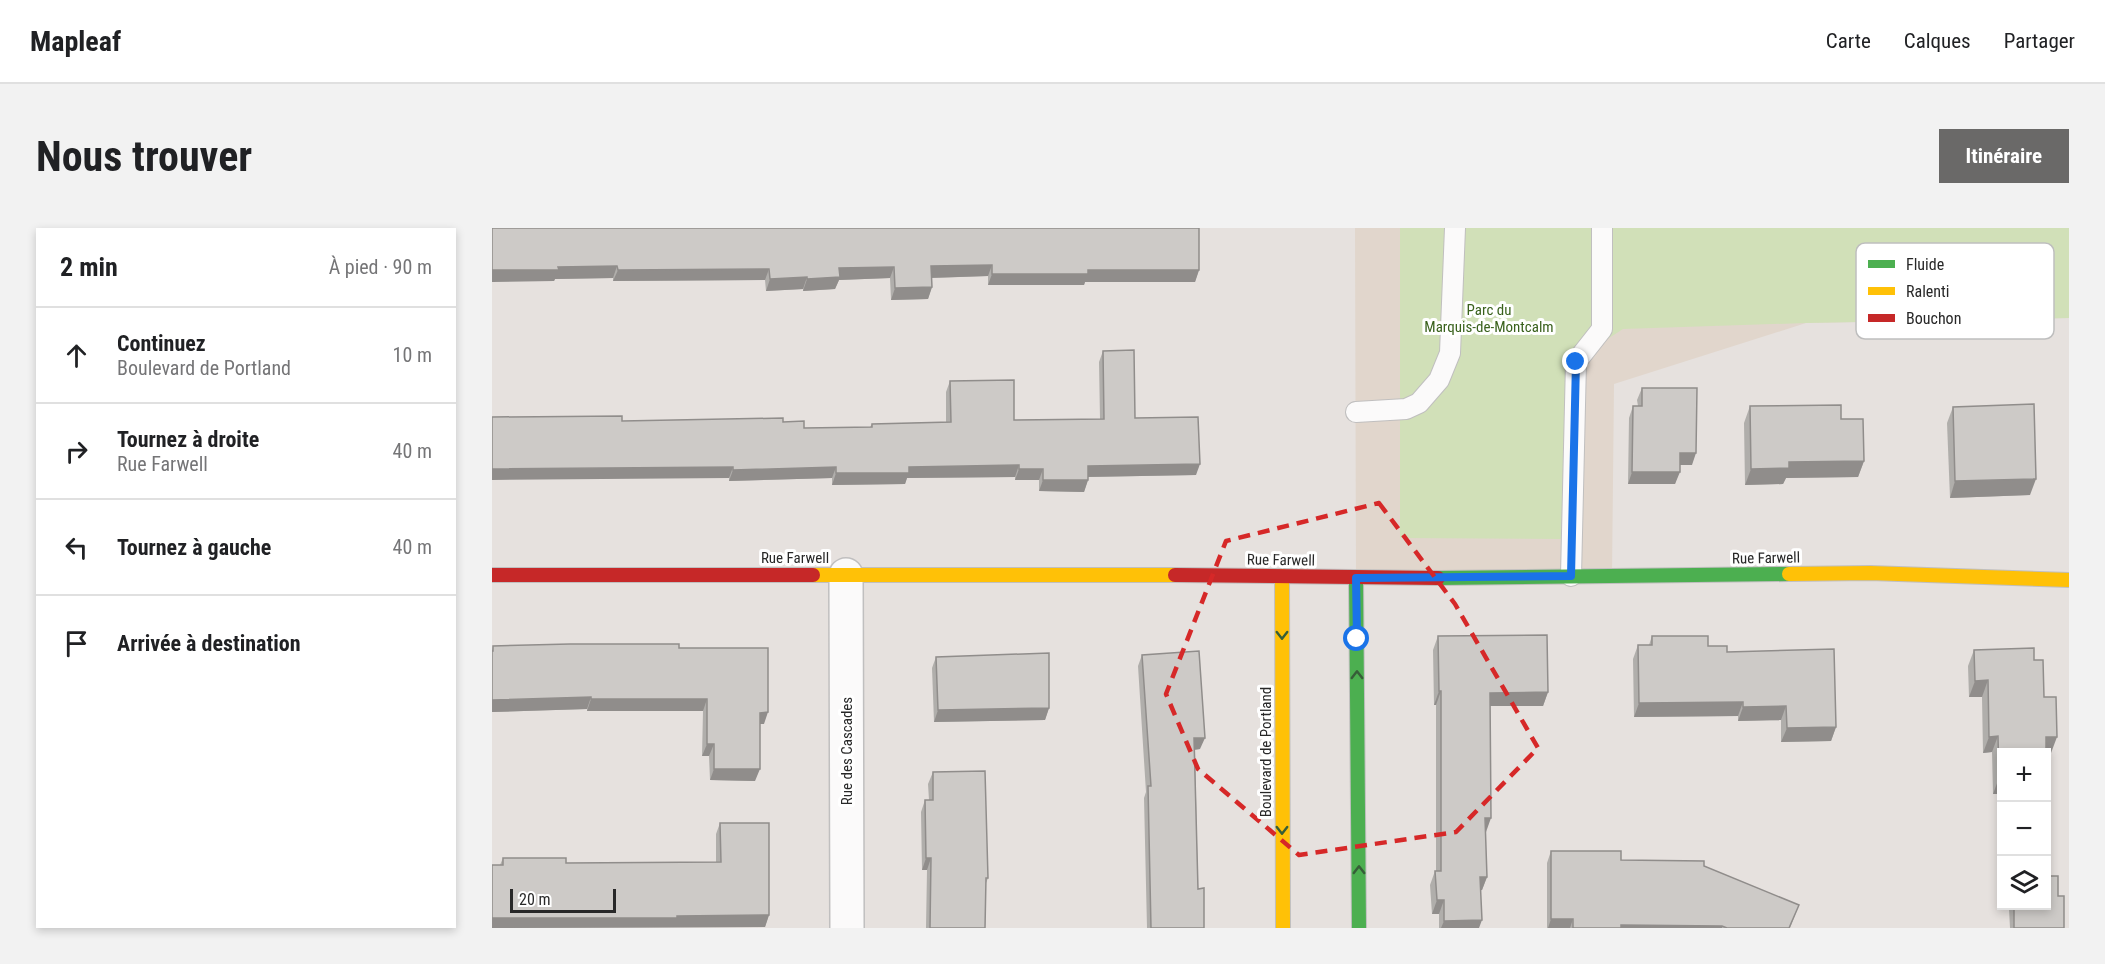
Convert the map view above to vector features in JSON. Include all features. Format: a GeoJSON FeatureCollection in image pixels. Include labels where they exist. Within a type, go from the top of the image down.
{"type":"FeatureCollection","features":[{"type":"Feature","properties":{"kind":"street","name":"Rue Farwell"},"geometry":{"type":"LineString","coordinates":[[492,575],[1356,578],[1870,573],[2069,580]]}},
{"type":"Feature","properties":{"kind":"street","name":"Rue des Cascades"},"geometry":{"type":"LineString","coordinates":[[846,575],[847,928]]}},
{"type":"Feature","properties":{"kind":"street","name":"Boulevard de Portland"},"geometry":{"type":"LineString","coordinates":[[1282,576],[1283,928]]}},
{"type":"Feature","properties":{"kind":"street"},"geometry":{"type":"LineString","coordinates":[[1356,578],[1359,928]]}},
{"type":"Feature","properties":{"kind":"lane"},"geometry":{"type":"LineString","coordinates":[[1356,412],[1406,409],[1419,403],[1439,380],[1450,352],[1455,228]]}},
{"type":"Feature","properties":{"kind":"lane"},"geometry":{"type":"LineString","coordinates":[[1571,576],[1576,362],[1602,330],[1602,228]]}},
{"type":"Feature","properties":{"kind":"highlighted area"},"geometry":{"type":"Polygon","coordinates":[[[1379,503],[1455,604],[1538,748],[1456,832],[1299,855],[1198,769],[1166,694],[1226,541],[1379,503]]]}},
{"type":"Feature","properties":{"kind":"shaded area","name":"Parc du Marquis-de-Montcalm"},"geometry":{"type":"Polygon","coordinates":[[[1355,228],[2069,228],[2069,318],[2054,318],[2054,243],[1856,243],[1856,322],[1806,323],[1614,384],[1612,576],[1356,578],[1355,228]]]}},
{"type":"Feature","properties":{"kind":"green space","name":"Parc du Marquis-de-Montcalm"},"geometry":{"type":"Polygon","coordinates":[[[1400,228],[2069,228],[2069,318],[2054,318],[2054,243],[1856,243],[1856,322],[1623,329],[1566,366],[1561,539],[1400,538],[1400,228]]]}},
{"type":"Feature","properties":{"kind":"building"},"geometry":{"type":"Polygon","coordinates":[[[492,228],[1199,228],[1199,270],[1088,270],[1088,274],[992,274],[992,265],[931,266],[932,287],[895,288],[894,267],[839,268],[840,277],[807,279],[807,277],[770,279],[769,269],[618,270],[617,266],[558,267],[559,270],[492,270],[492,228]]]}},
{"type":"Feature","properties":{"kind":"building"},"geometry":{"type":"Polygon","coordinates":[[[1134,350],[1135,418],[1198,417],[1200,464],[1088,466],[1088,480],[1043,480],[1043,469],[1019,469],[1019,465],[909,467],[909,473],[836,473],[836,467],[733,470],[733,467],[492,469],[492,417],[622,416],[622,421],[783,418],[783,422],[804,421],[804,428],[951,422],[950,381],[1014,380],[1014,420],[1104,419],[1103,351],[1134,350]]]}},
{"type":"Feature","properties":{"kind":"building"},"geometry":{"type":"Polygon","coordinates":[[[1642,388],[1697,388],[1696,453],[1680,453],[1680,472],[1632,472],[1633,406],[1642,406],[1642,388]]]}},
{"type":"Feature","properties":{"kind":"building"},"geometry":{"type":"Polygon","coordinates":[[[2034,404],[2036,479],[1955,481],[1953,407],[2034,404]]]}},
{"type":"Feature","properties":{"kind":"building"},"geometry":{"type":"Polygon","coordinates":[[[1841,405],[1841,419],[1863,419],[1864,461],[1789,462],[1789,468],[1751,469],[1750,406],[1841,405]]]}},
{"type":"Feature","properties":{"kind":"building"},"geometry":{"type":"Polygon","coordinates":[[[1547,635],[1548,692],[1490,693],[1491,818],[1485,818],[1487,877],[1480,877],[1482,920],[1444,921],[1444,900],[1437,900],[1435,871],[1441,871],[1441,691],[1439,691],[1438,636],[1547,635]]]}},
{"type":"Feature","properties":{"kind":"building"},"geometry":{"type":"Polygon","coordinates":[[[1652,636],[1708,636],[1708,646],[1727,646],[1727,652],[1834,649],[1836,727],[1787,728],[1786,706],[1743,707],[1743,702],[1639,703],[1638,645],[1652,645],[1652,636]]]}},
{"type":"Feature","properties":{"kind":"building"},"geometry":{"type":"Polygon","coordinates":[[[679,644],[679,648],[768,648],[768,712],[760,713],[760,769],[714,769],[714,744],[707,744],[707,699],[591,699],[591,697],[492,700],[493,646],[679,644]]]}},
{"type":"Feature","properties":{"kind":"building"},"geometry":{"type":"Polygon","coordinates":[[[2034,648],[2034,660],[2043,660],[2044,697],[2056,697],[2057,737],[2046,737],[2046,748],[1998,748],[1998,736],[1989,737],[1988,680],[1975,681],[1974,650],[2034,648]]]}},
{"type":"Feature","properties":{"kind":"building"},"geometry":{"type":"Polygon","coordinates":[[[1199,651],[1205,738],[1194,738],[1198,889],[1204,888],[1204,928],[1151,928],[1148,786],[1151,786],[1142,655],[1199,651]]]}},
{"type":"Feature","properties":{"kind":"building"},"geometry":{"type":"Polygon","coordinates":[[[1049,653],[1049,708],[938,710],[936,657],[1049,653]]]}},
{"type":"Feature","properties":{"kind":"building"},"geometry":{"type":"Polygon","coordinates":[[[985,771],[988,878],[986,878],[985,928],[930,928],[931,858],[926,858],[925,800],[933,800],[933,772],[985,771]]]}},
{"type":"Feature","properties":{"kind":"building"},"geometry":{"type":"Polygon","coordinates":[[[720,823],[769,823],[769,915],[677,916],[677,918],[492,918],[492,865],[503,865],[503,858],[566,858],[566,863],[721,862],[720,823]]]}},
{"type":"Feature","properties":{"kind":"building"},"geometry":{"type":"Polygon","coordinates":[[[1551,851],[1621,851],[1621,860],[1704,861],[1704,866],[1799,905],[1789,928],[1621,925],[1621,928],[1573,928],[1573,919],[1551,919],[1551,851]]]}},
{"type":"Feature","properties":{"kind":"building"},"geometry":{"type":"Polygon","coordinates":[[[2051,876],[2058,876],[2058,896],[2064,896],[2064,928],[2014,928],[2014,910],[2051,910],[2051,876]]]}},
{"type":"Feature","properties":{"kind":"traffic: fast"},"geometry":{"type":"LineString","coordinates":[[1438,578],[1789,574]]}},
{"type":"Feature","properties":{"kind":"traffic: fast"},"geometry":{"type":"LineString","coordinates":[[1356,578],[1359,928]]}},
{"type":"Feature","properties":{"kind":"traffic: slow"},"geometry":{"type":"LineString","coordinates":[[1789,574],[1870,573],[2069,580]]}},
{"type":"Feature","properties":{"kind":"traffic: slow"},"geometry":{"type":"LineString","coordinates":[[813,575],[1175,575]]}},
{"type":"Feature","properties":{"kind":"traffic: slow"},"geometry":{"type":"LineString","coordinates":[[1282,576],[1283,928]]}},
{"type":"Feature","properties":{"kind":"traffic: jam"},"geometry":{"type":"LineString","coordinates":[[492,575],[813,575]]}},
{"type":"Feature","properties":{"kind":"traffic: jam"},"geometry":{"type":"LineString","coordinates":[[1175,575],[1438,578]]}},
{"type":"Feature","properties":{"kind":"route"},"geometry":{"type":"LineString","coordinates":[[1357,639],[1356,578],[1571,576],[1576,362]]}}]}
